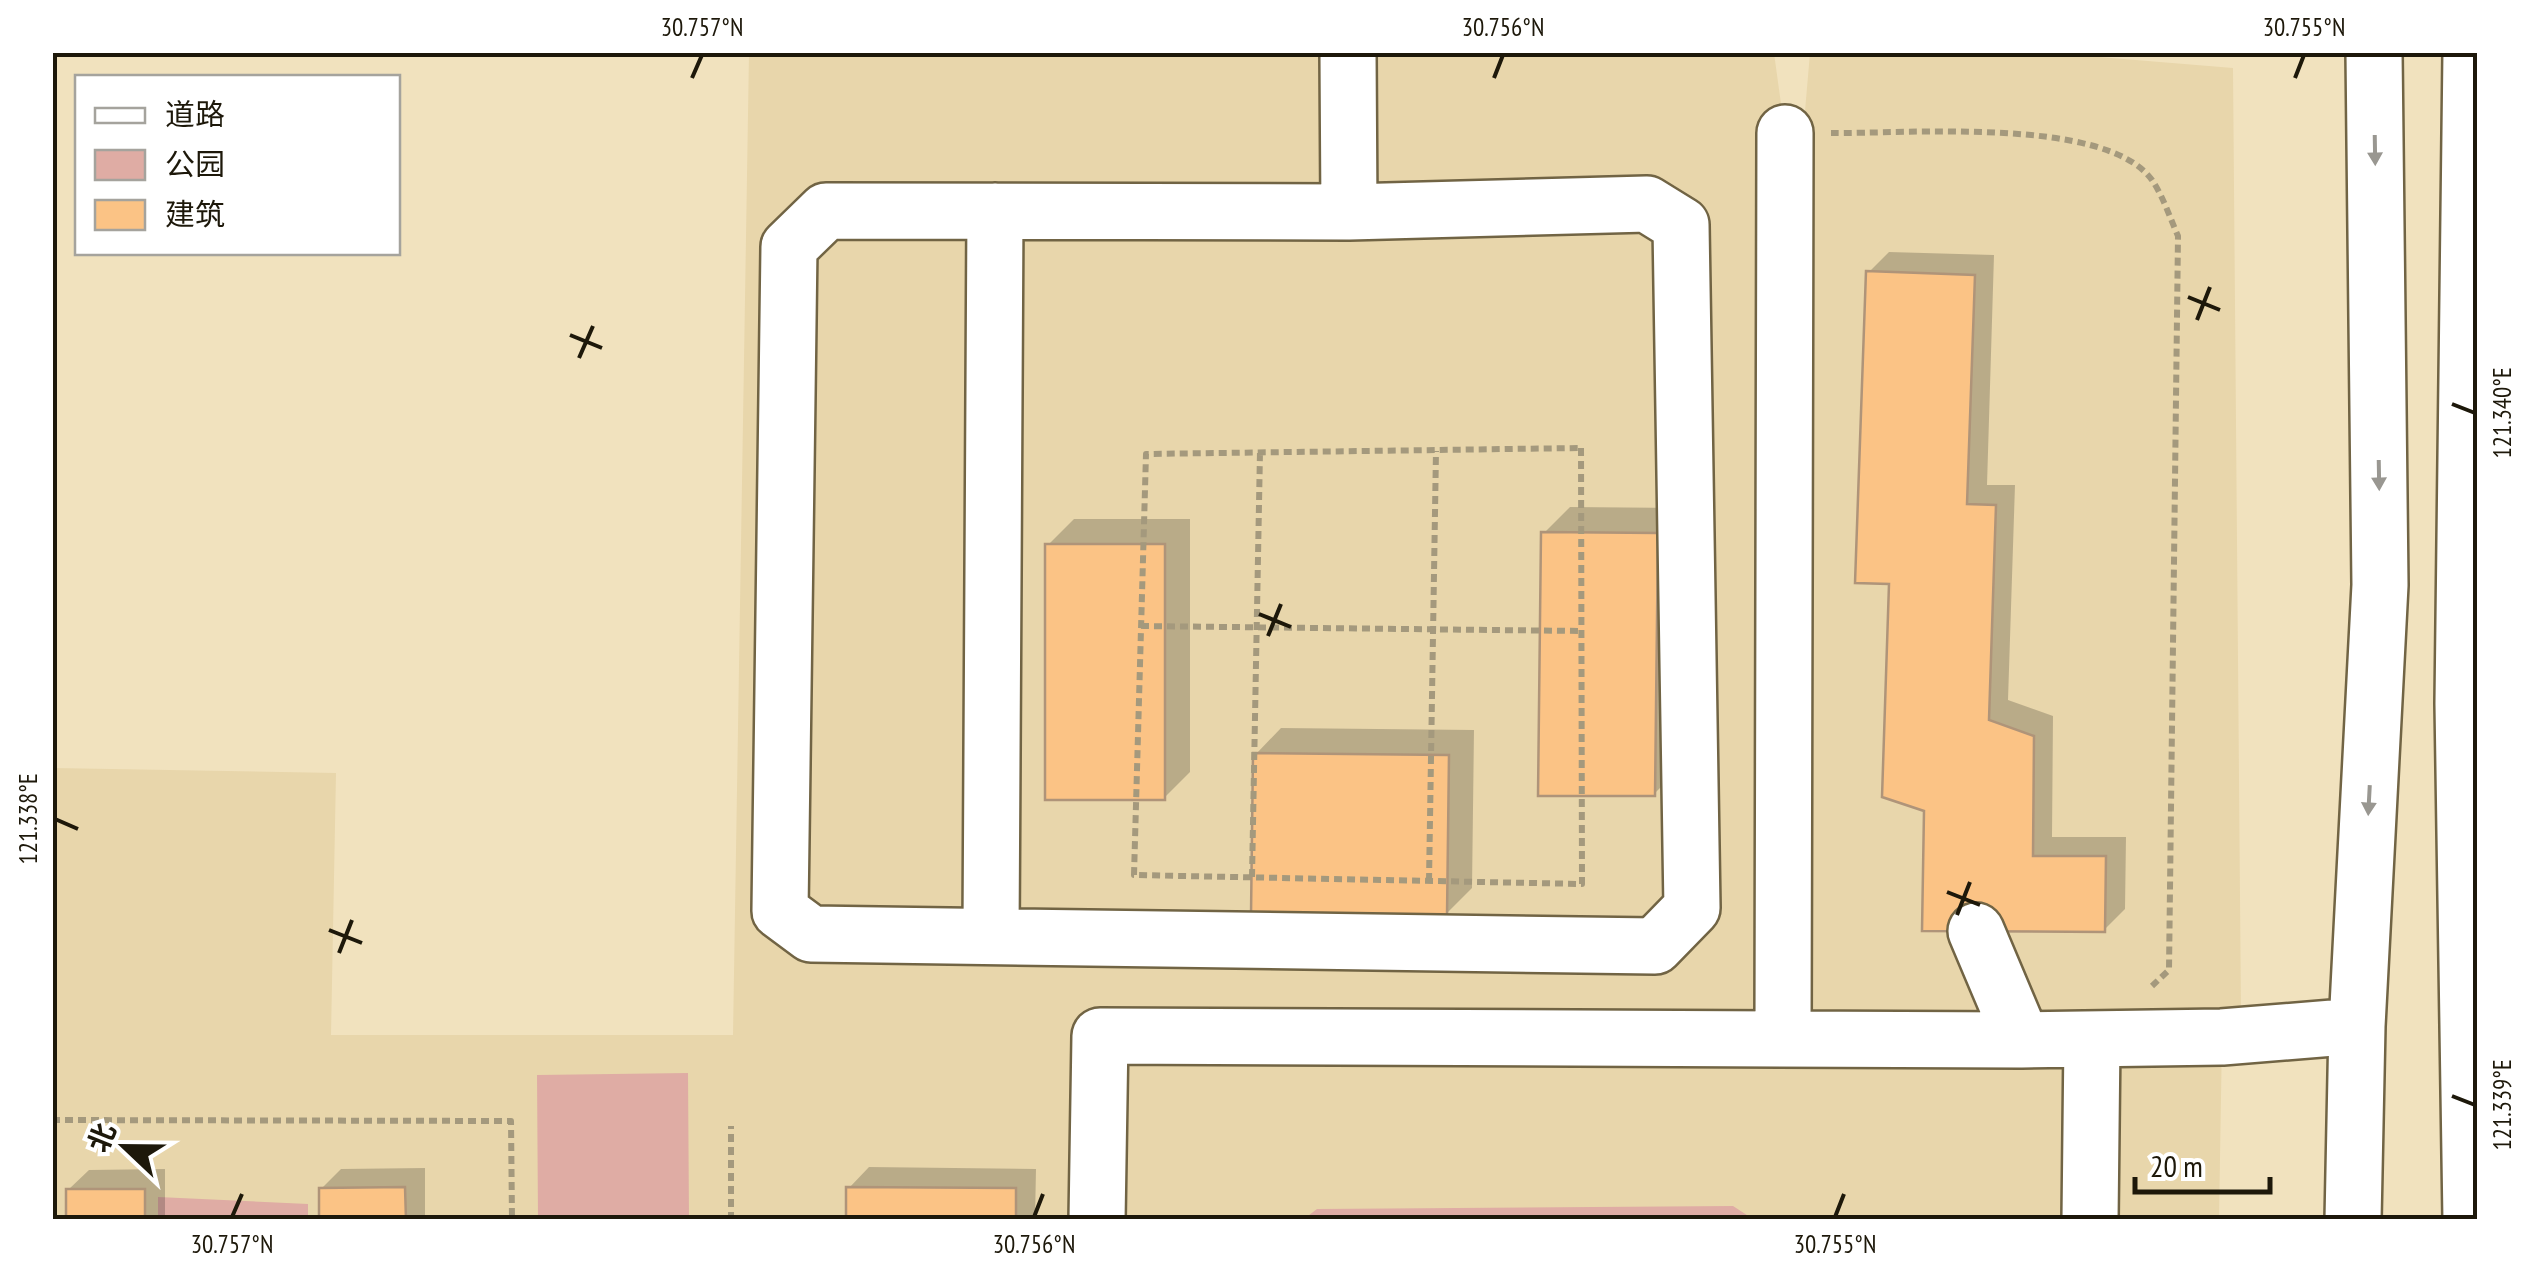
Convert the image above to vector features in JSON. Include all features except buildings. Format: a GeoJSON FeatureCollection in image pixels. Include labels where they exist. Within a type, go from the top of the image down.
{"type":"FeatureCollection","features":[{"type":"Feature","properties":{"kind":"street"},"geometry":{"type":"LineString","coordinates":[[1348,52],[1349,212]]}},
{"type":"Feature","properties":{"kind":"street"},"geometry":{"type":"LineString","coordinates":[[2352,1220],[2357,1026],[2380,584],[2374,52]]}},
{"type":"Feature","properties":{"kind":"street"},"geometry":{"type":"LineString","coordinates":[[2471,52],[2463,703],[2471,1220]]}},
{"type":"Feature","properties":{"kind":"street"},"geometry":{"type":"LineString","coordinates":[[1784,1039],[1785,133]]}},
{"type":"Feature","properties":{"kind":"street"},"geometry":{"type":"LineString","coordinates":[[1647,204],[1681,224],[1692,908],[1655,946],[811,934],[780,911],[789,246],[826,210],[995,211],[1349,212],[1647,204]]}},
{"type":"Feature","properties":{"kind":"street"},"geometry":{"type":"LineString","coordinates":[[991,936],[995,211]]}},
{"type":"Feature","properties":{"kind":"street"},"geometry":{"type":"LineString","coordinates":[[1976,931],[2022,1040]]}},
{"type":"Feature","properties":{"kind":"street"},"geometry":{"type":"LineString","coordinates":[[1097,1220],[1100,1036],[2022,1040],[2222,1037],[2357,1026]]}},
{"type":"Feature","properties":{"kind":"street"},"geometry":{"type":"LineString","coordinates":[[2090,1220],[2092,1039]]}},
{"type":"Feature","properties":{"kind":"path"},"geometry":{"type":"LineString","coordinates":[[1785,133],[2058,135],[2104,147],[2151,178],[2178,236],[2168,970],[2142,996]]}},
{"type":"Feature","properties":{"kind":"path"},"geometry":{"type":"LineString","coordinates":[[1580,448],[1582,884],[1134,875],[1146,454],[1260,451],[1580,448]]}},
{"type":"Feature","properties":{"kind":"path"},"geometry":{"type":"LineString","coordinates":[[1252,878],[1260,451]]}},
{"type":"Feature","properties":{"kind":"path"},"geometry":{"type":"LineString","coordinates":[[1429,881],[1436,451]]}},
{"type":"Feature","properties":{"kind":"path"},"geometry":{"type":"LineString","coordinates":[[1141,626],[1582,631]]}},
{"type":"Feature","properties":{"kind":"path"},"geometry":{"type":"LineString","coordinates":[[52,1120],[512,1121],[512,1220]]}},
{"type":"Feature","properties":{"kind":"path"},"geometry":{"type":"LineString","coordinates":[[731,1126],[731,1220]]}},
{"type":"Feature","properties":{"kind":"shaded area"},"geometry":{"type":"Polygon","coordinates":[[[2038,52],[2233,68],[2241,1015],[1803,1018],[1805,111],[1810,53],[2038,52]]]}},
{"type":"Feature","properties":{"kind":"shaded area"},"geometry":{"type":"Polygon","coordinates":[[[749,53],[1774,53],[1785,133],[1784,1036],[2222,1037],[2219,1219],[53,1220],[53,768],[336,773],[331,1035],[733,1035],[749,53]]]}},
{"type":"Feature","properties":{"kind":"green space"},"geometry":{"type":"Polygon","coordinates":[[[688,1073],[689,1219],[538,1219],[537,1075],[688,1073]]]}},
{"type":"Feature","properties":{"kind":"green space"},"geometry":{"type":"Polygon","coordinates":[[[158,1197],[308,1204],[308,1219],[158,1219],[158,1197]]]}},
{"type":"Feature","properties":{"kind":"green space"},"geometry":{"type":"Polygon","coordinates":[[[1733,1206],[1753,1219],[1304,1219],[1317,1209],[1733,1206]]]}}]}
